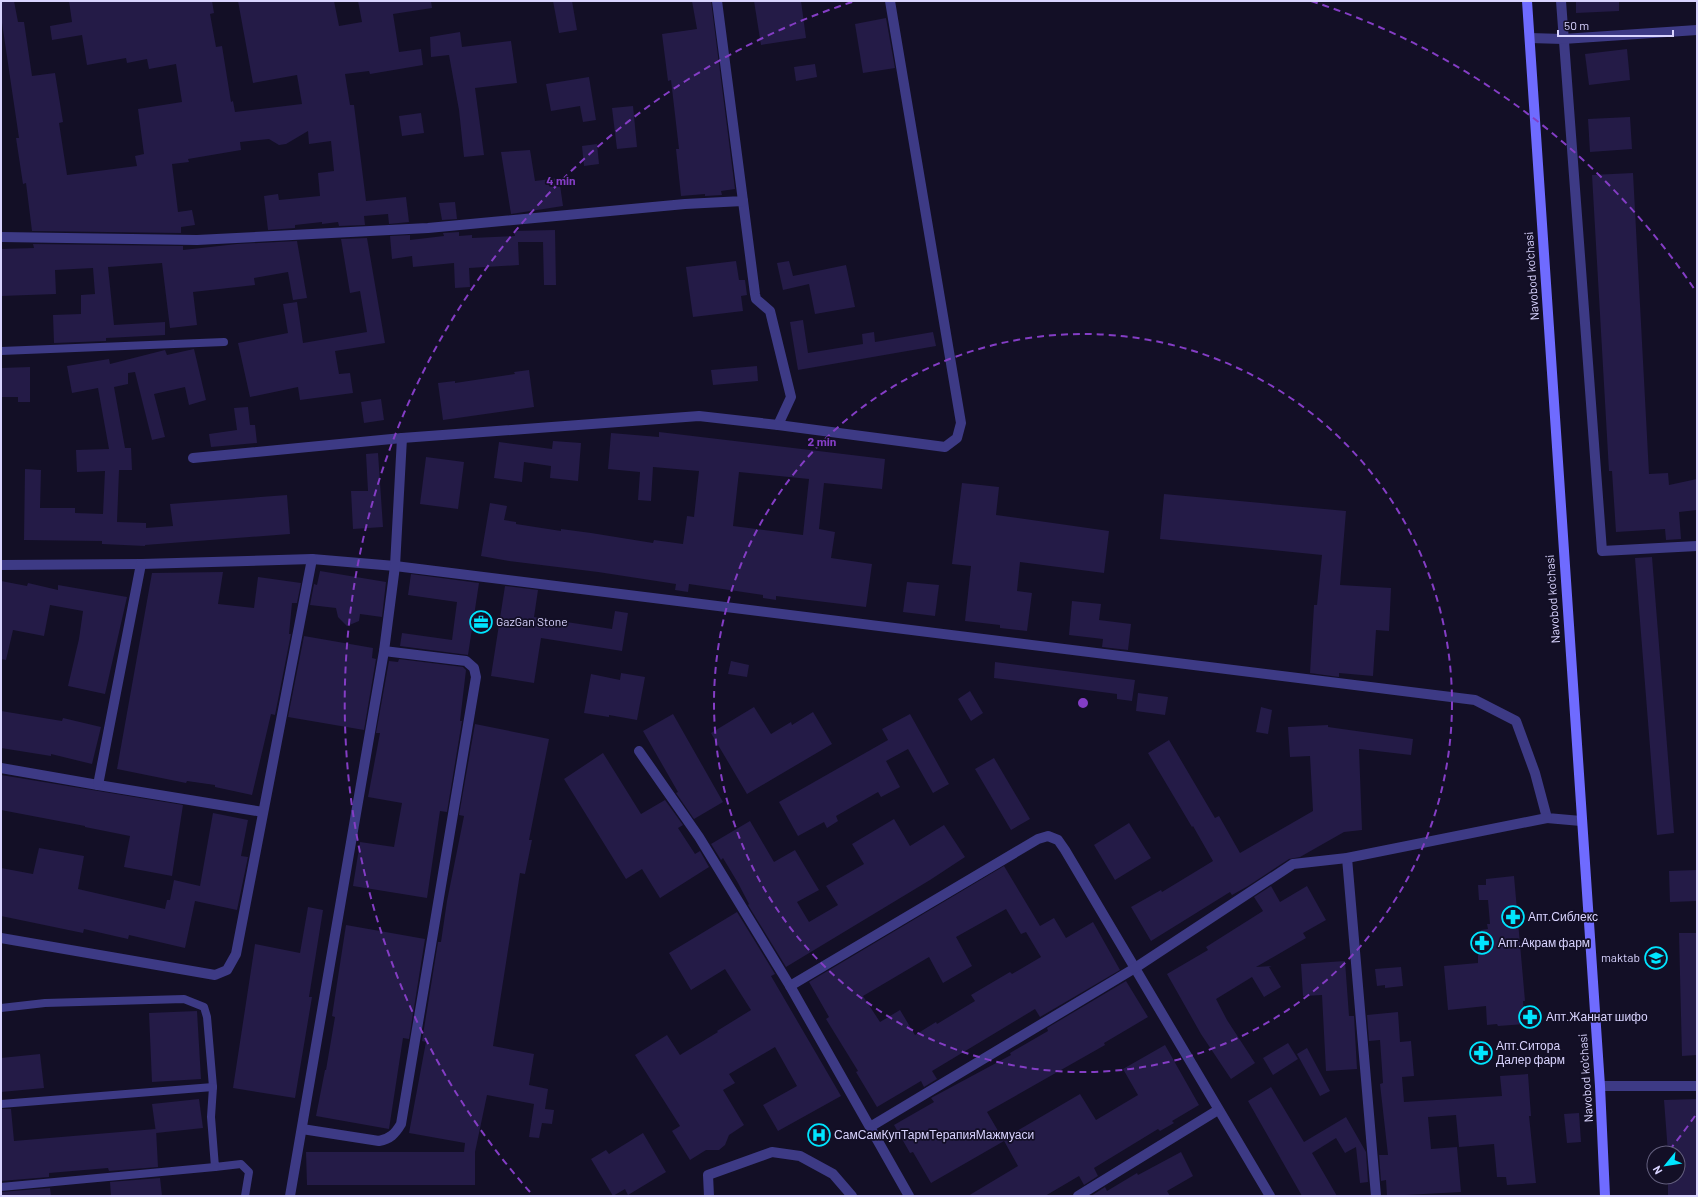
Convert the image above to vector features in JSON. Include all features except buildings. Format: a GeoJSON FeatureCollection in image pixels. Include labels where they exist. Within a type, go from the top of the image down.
{"type":"FeatureCollection","features":[{"type":"Feature","properties":{"kind":"street"},"geometry":{"type":"LineString","coordinates":[[717,1],[754,294],[756,299],[770,311],[792,397],[778,425]]}},
{"type":"Feature","properties":{"kind":"street"},"geometry":{"type":"LineString","coordinates":[[193,458],[402,438],[699,416],[778,425],[945,448],[957,438],[961,423],[890,1]]}},
{"type":"Feature","properties":{"kind":"street","name":"Navobod ko'chasi"},"geometry":{"type":"LineString","coordinates":[[1527,1],[1600,1086],[1605,1196]]}},
{"type":"Feature","properties":{"kind":"street"},"geometry":{"type":"LineString","coordinates":[[1561,1],[1602,551],[1697,546]]}},
{"type":"Feature","properties":{"kind":"street"},"geometry":{"type":"LineString","coordinates":[[1530,38],[1563,39],[1697,30]]}},
{"type":"Feature","properties":{"kind":"street"},"geometry":{"type":"LineString","coordinates":[[1,237],[197,240],[428,228],[685,204],[743,201]]}},
{"type":"Feature","properties":{"kind":"street"},"geometry":{"type":"LineString","coordinates":[[290,1196],[384,651],[394,566],[402,438]]}},
{"type":"Feature","properties":{"kind":"street"},"geometry":{"type":"LineString","coordinates":[[1,565],[141,564],[312,559],[394,566],[1476,700],[1516,721],[1536,773],[1547,818]]}},
{"type":"Feature","properties":{"kind":"street"},"geometry":{"type":"LineString","coordinates":[[1,938],[215,975],[227,970],[236,954],[312,559]]}},
{"type":"Feature","properties":{"kind":"street"},"geometry":{"type":"LineString","coordinates":[[98,785],[141,564]]}},
{"type":"Feature","properties":{"kind":"street"},"geometry":{"type":"LineString","coordinates":[[302,1129],[379,1142],[388,1139],[395,1133],[401,1124],[476,677],[474,668],[466,661],[384,651]]}},
{"type":"Feature","properties":{"kind":"street"},"geometry":{"type":"LineString","coordinates":[[639,751],[699,837],[790,986],[909,1196]]}},
{"type":"Feature","properties":{"kind":"street"},"geometry":{"type":"LineString","coordinates":[[1,768],[263,812]]}},
{"type":"Feature","properties":{"kind":"street"},"geometry":{"type":"LineString","coordinates":[[870,1127],[1136,968],[1293,864],[1347,858],[1547,818],[1581,821]]}},
{"type":"Feature","properties":{"kind":"street"},"geometry":{"type":"LineString","coordinates":[[790,986],[1038,839],[1048,836],[1058,840],[1136,968],[1218,1110],[1270,1196]]}},
{"type":"Feature","properties":{"kind":"street"},"geometry":{"type":"LineString","coordinates":[[1347,858],[1376,1196]]}},
{"type":"Feature","properties":{"kind":"street"},"geometry":{"type":"LineString","coordinates":[[1600,1086],[1697,1086]]}},
{"type":"Feature","properties":{"kind":"street"},"geometry":{"type":"LineString","coordinates":[[1078,1196],[1218,1110]]}},
{"type":"Feature","properties":{"kind":"street"},"geometry":{"type":"LineString","coordinates":[[709,1196],[708,1175],[772,1152],[800,1156],[833,1174],[852,1196]]}},
{"type":"Feature","properties":{"kind":"lane"},"geometry":{"type":"LineString","coordinates":[[1,351],[224,342]]}},
{"type":"Feature","properties":{"kind":"lane"},"geometry":{"type":"LineString","coordinates":[[1,1008],[45,1003],[184,999],[204,1006],[207,1017],[213,1087],[211,1117],[215,1167]]}},
{"type":"Feature","properties":{"kind":"lane"},"geometry":{"type":"LineString","coordinates":[[1,1104],[213,1087]]}},
{"type":"Feature","properties":{"kind":"lane"},"geometry":{"type":"LineString","coordinates":[[1,1187],[241,1164],[249,1172],[245,1196]]}},
{"type":"Feature","properties":{"kind":"place","name":"GazGan Stone"},"geometry":{"type":"Point","coordinates":[481,622]}},
{"type":"Feature","properties":{"kind":"place","name":"Апт.Сиблекс"},"geometry":{"type":"Point","coordinates":[1513,917]}},
{"type":"Feature","properties":{"kind":"place","name":"Апт.Акрам фарм"},"geometry":{"type":"Point","coordinates":[1482,943]}},
{"type":"Feature","properties":{"kind":"place","name":"maktab"},"geometry":{"type":"Point","coordinates":[1656,958]}},
{"type":"Feature","properties":{"kind":"place","name":"Апт.Жаннат шифо"},"geometry":{"type":"Point","coordinates":[1530,1017]}},
{"type":"Feature","properties":{"kind":"place","name":"Апт.Ситора Далер фарм"},"geometry":{"type":"Point","coordinates":[1481,1053]}},
{"type":"Feature","properties":{"kind":"place","name":"СамСамКупТармТерапияМажмуаси"},"geometry":{"type":"Point","coordinates":[819,1135]}}]}
